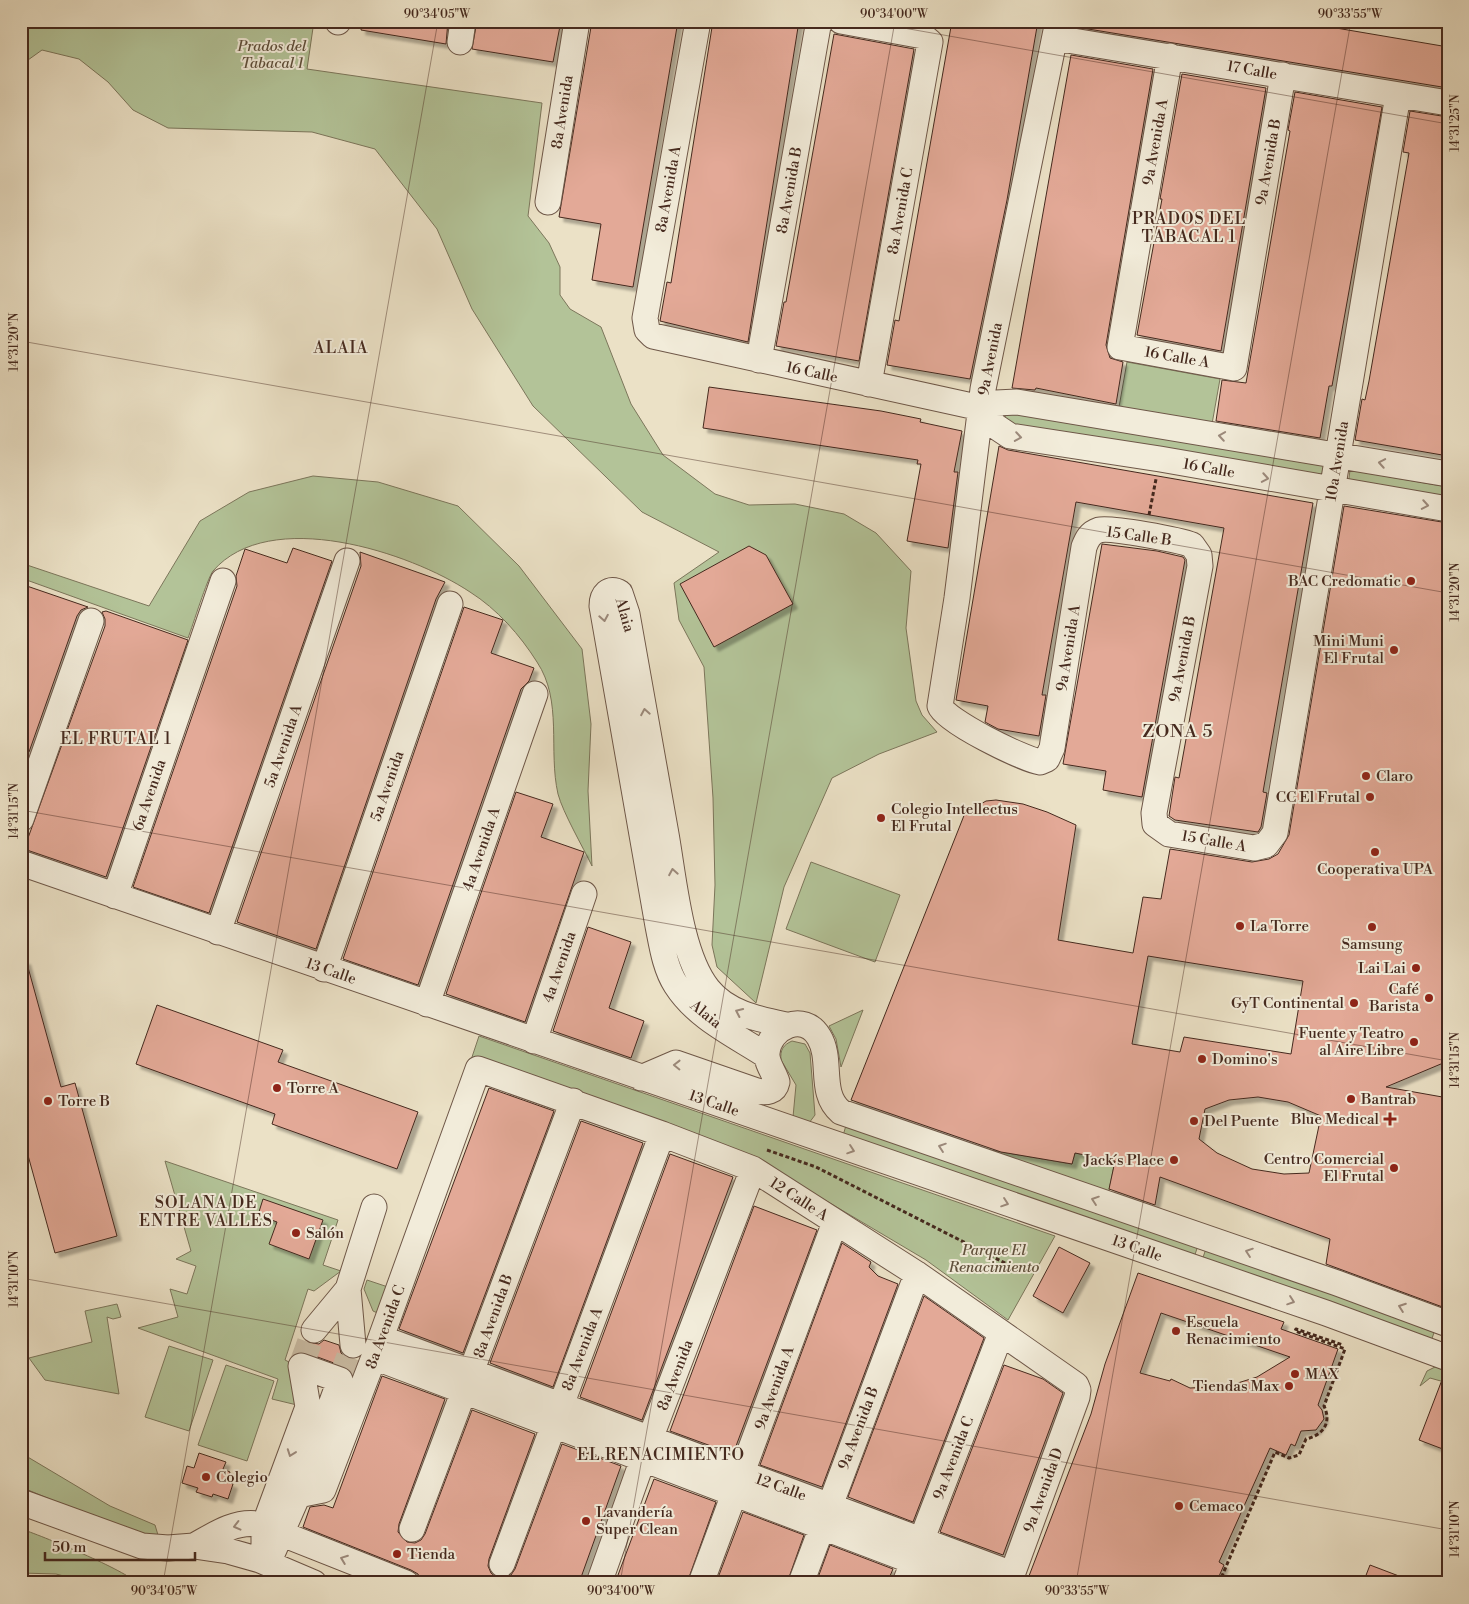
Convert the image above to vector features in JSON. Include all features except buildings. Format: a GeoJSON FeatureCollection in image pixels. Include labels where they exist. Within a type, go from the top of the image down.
{"type":"FeatureCollection","features":[{"type":"Feature","properties":{"kind":"street","name":"8a Avenida"},"geometry":{"type":"LineString","coordinates":[[548,202],[577,21]]}},
{"type":"Feature","properties":{"kind":"street","name":"8a Avenida A"},"geometry":{"type":"LineString","coordinates":[[672,340],[650,334],[645,318],[698,21]]}},
{"type":"Feature","properties":{"kind":"street","name":"8a Avenida B"},"geometry":{"type":"LineString","coordinates":[[759,360],[818,26],[821,21]]}},
{"type":"Feature","properties":{"kind":"street","name":"8a Avenida C"},"geometry":{"type":"LineString","coordinates":[[841,21],[923,36],[929,39],[930,44],[869,384]]}},
{"type":"Feature","properties":{"kind":"street","name":"17 Calle"},"geometry":{"type":"LineString","coordinates":[[1056,30],[1170,56],[1448,103]]}},
{"type":"Feature","properties":{"kind":"street","name":"9a Avenida"},"geometry":{"type":"LineString","coordinates":[[1040,762],[1030,759],[955,722],[943,713],[940,700],[957,598],[981,408],[1056,30]]}},
{"type":"Feature","properties":{"kind":"street","name":"9a Avenida A"},"geometry":{"type":"LineString","coordinates":[[1120,347],[1170,56]]}},
{"type":"Feature","properties":{"kind":"street","name":"9a Avenida B"},"geometry":{"type":"LineString","coordinates":[[1234,368],[1283,75]]}},
{"type":"Feature","properties":{"kind":"street","name":"10a Avenida"},"geometry":{"type":"LineString","coordinates":[[1277,827],[1398,96]]}},
{"type":"Feature","properties":{"kind":"street","name":"16 Calle"},"geometry":{"type":"LineString","coordinates":[[672,340],[981,408],[1016,402],[1448,474]]}},
{"type":"Feature","properties":{"kind":"street","name":"16 Calle A"},"geometry":{"type":"LineString","coordinates":[[1120,347],[1234,368]]}},
{"type":"Feature","properties":{"kind":"street","name":"16 Calle"},"geometry":{"type":"LineString","coordinates":[[981,408],[995,426],[1010,436],[1160,459],[1448,509]]}},
{"type":"Feature","properties":{"kind":"street","name":"15 Calle B"},"geometry":{"type":"LineString","coordinates":[[1093,532],[1103,529],[1185,542]]}},
{"type":"Feature","properties":{"kind":"street","name":"9a Avenida A"},"geometry":{"type":"LineString","coordinates":[[1040,762],[1047,759],[1050,753],[1084,547],[1093,532]]}},
{"type":"Feature","properties":{"kind":"street","name":"9a Avenida B"},"geometry":{"type":"LineString","coordinates":[[1154,813],[1200,566],[1197,550],[1185,542]]}},
{"type":"Feature","properties":{"kind":"street","name":"5a Avenida A"},"geometry":{"type":"LineString","coordinates":[[218,932],[347,560]]}},
{"type":"Feature","properties":{"kind":"street","name":"6a Avenida"},"geometry":{"type":"LineString","coordinates":[[115,896],[223,581]]}},
{"type":"Feature","properties":{"kind":"street","name":"Alaia"},"geometry":{"type":"LineString","coordinates":[[758,1050],[703,1015],[689,1001],[676,984],[664,953],[630,772],[602,606],[603,598],[608,592],[616,591],[620,593],[627,614],[677,895],[692,962],[709,990],[726,1005],[747,1015],[786,1025]]}},
{"type":"Feature","properties":{"kind":"street","name":"5a Avenida"},"geometry":{"type":"LineString","coordinates":[[324,969],[450,604]]}},
{"type":"Feature","properties":{"kind":"street"},"geometry":{"type":"LineString","coordinates":[[21,819],[91,621]]}},
{"type":"Feature","properties":{"kind":"street","name":"4a Avenida A"},"geometry":{"type":"LineString","coordinates":[[427,1004],[535,694]]}},
{"type":"Feature","properties":{"kind":"street","name":"15 Calle A"},"geometry":{"type":"LineString","coordinates":[[1154,813],[1156,824],[1169,834],[1254,848],[1270,842],[1277,827]]}},
{"type":"Feature","properties":{"kind":"street","name":"13 Calle"},"geometry":{"type":"LineString","coordinates":[[21,863],[1191,1267],[1440,1355]]}},
{"type":"Feature","properties":{"kind":"street","name":"4a Avenida"},"geometry":{"type":"LineString","coordinates":[[534,1041],[584,894]]}},
{"type":"Feature","properties":{"kind":"street"},"geometry":{"type":"LineString","coordinates":[[788,1128],[779,1114],[780,1096],[777,1082],[758,1050],[786,1025],[796,1023],[819,1035],[831,1101],[838,1109],[1445,1322],[1440,1355]]}},
{"type":"Feature","properties":{"kind":"street","name":"13 Calle"},"geometry":{"type":"LineString","coordinates":[[641,1078],[676,1063],[757,1091],[768,1092],[774,1089],[777,1082]]}},
{"type":"Feature","properties":{"kind":"street","name":"8a Avenida C"},"geometry":{"type":"LineString","coordinates":[[288,1491],[323,1490],[377,1348],[478,1069]]}},
{"type":"Feature","properties":{"kind":"street","name":"12 Calle A"},"geometry":{"type":"LineString","coordinates":[[478,1069],[572,1101],[754,1169],[917,1274],[1076,1385],[1078,1390],[1077,1397]]}},
{"type":"Feature","properties":{"kind":"street","name":"8a Avenida B"},"geometry":{"type":"LineString","coordinates":[[412,1530],[572,1101]]}},
{"type":"Feature","properties":{"kind":"street"},"geometry":{"type":"LineString","coordinates":[[826,1141],[838,1109]]}},
{"type":"Feature","properties":{"kind":"street","name":"8a Avenida A"},"geometry":{"type":"LineString","coordinates":[[502,1564],[662,1134]]}},
{"type":"Feature","properties":{"kind":"street","name":"8a Avenida"},"geometry":{"type":"LineString","coordinates":[[599,1583],[647,1449],[754,1169]]}},
{"type":"Feature","properties":{"kind":"street"},"geometry":{"type":"LineString","coordinates":[[353,1345],[348,1290],[374,1207]]}},
{"type":"Feature","properties":{"kind":"street","name":"9a Avenida A"},"geometry":{"type":"LineString","coordinates":[[701,1583],[835,1222]]}},
{"type":"Feature","properties":{"kind":"street"},"geometry":{"type":"LineString","coordinates":[[1191,1267],[1201,1236]]}},
{"type":"Feature","properties":{"kind":"street","name":"9a Avenida B"},"geometry":{"type":"LineString","coordinates":[[801,1583],[917,1274]]}},
{"type":"Feature","properties":{"kind":"street"},"geometry":{"type":"LineString","coordinates":[[314,1330],[348,1290]]}},
{"type":"Feature","properties":{"kind":"street","name":"9a Avenida C"},"geometry":{"type":"LineString","coordinates":[[915,1557],[1001,1333]]}},
{"type":"Feature","properties":{"kind":"street","name":"12 Calle"},"geometry":{"type":"LineString","coordinates":[[377,1348],[825,1516],[970,1583]]}},
{"type":"Feature","properties":{"kind":"street"},"geometry":{"type":"LineString","coordinates":[[266,1562],[272,1530],[318,1411],[340,1380],[301,1366],[318,1411]]}},
{"type":"Feature","properties":{"kind":"street","name":"9a Avenida D"},"geometry":{"type":"LineString","coordinates":[[1011,1577],[1077,1397]]}},
{"type":"Feature","properties":{"kind":"street"},"geometry":{"type":"LineString","coordinates":[[21,1502],[142,1546],[168,1548],[194,1546],[250,1556],[310,1582],[318,1549]]}},
{"type":"Feature","properties":{"kind":"street"},"geometry":{"type":"LineString","coordinates":[[194,1546],[233,1526],[252,1524],[272,1530],[406,1583]]}},
{"type":"Feature","properties":{"kind":"street","name":"12 Calle"},"geometry":{"type":"LineString","coordinates":[[915,1557],[1011,1577]]}},
{"type":"Feature","properties":{"kind":"path"},"geometry":{"type":"LineString","coordinates":[[1145,535],[1160,459]]}},
{"type":"Feature","properties":{"kind":"path"},"geometry":{"type":"LineString","coordinates":[[1218,1583],[1275,1452],[1290,1458],[1299,1455],[1306,1439],[1317,1436],[1327,1424],[1327,1414],[1324,1406],[1345,1349],[1295,1331],[1296,1329],[1346,1346],[1348,1339]]}},
{"type":"Feature","properties":{"kind":"green space","name":"Prados del Tabacal 1"},"geometry":{"type":"Polygon","coordinates":[[[21,21],[314,21],[307,69],[542,103],[528,216],[549,243],[560,267],[560,295],[570,309],[601,327],[631,404],[663,455],[715,494],[749,505],[795,504],[844,514],[876,533],[911,571],[906,628],[916,701],[922,715],[937,732],[879,754],[832,778],[784,887],[756,1003],[717,967],[712,945],[715,885],[713,798],[704,667],[679,620],[674,583],[719,552],[642,512],[533,406],[472,309],[437,229],[375,149],[312,132],[168,128],[133,110],[108,82],[79,59],[42,50],[21,65],[21,21]]]}},
{"type":"Feature","properties":{"kind":"green space"},"geometry":{"type":"Polygon","coordinates":[[[1127,362],[1220,379],[1212,424],[1119,407],[1127,362]]]}},
{"type":"Feature","properties":{"kind":"green space"},"geometry":{"type":"Polygon","coordinates":[[[1006,411],[1324,466],[1321,482],[1004,425],[1006,411]]]}},
{"type":"Feature","properties":{"kind":"green space"},"geometry":{"type":"Polygon","coordinates":[[[1350,470],[1448,487],[1448,503],[1348,486],[1350,470]]]}},
{"type":"Feature","properties":{"kind":"green space"},"geometry":{"type":"Polygon","coordinates":[[[313,476],[378,482],[458,506],[519,566],[582,649],[591,724],[588,791],[592,866],[558,794],[554,760],[554,726],[550,693],[545,677],[523,642],[499,614],[470,592],[444,577],[377,551],[340,542],[303,539],[268,541],[238,552],[213,571],[188,638],[21,578],[21,563],[149,606],[200,521],[249,492],[313,476]]]}},
{"type":"Feature","properties":{"kind":"green space"},"geometry":{"type":"Polygon","coordinates":[[[811,862],[900,895],[875,962],[786,929],[811,862]]]}},
{"type":"Feature","properties":{"kind":"green space"},"geometry":{"type":"Polygon","coordinates":[[[863,1010],[841,1067],[836,1039],[829,1026],[863,1010]]]}},
{"type":"Feature","properties":{"kind":"green space","name":"Parque El Renacimiento"},"geometry":{"type":"Polygon","coordinates":[[[479,1036],[1055,1236],[1008,1320],[926,1260],[764,1164],[471,1060],[479,1036]]]}},
{"type":"Feature","properties":{"kind":"green space"},"geometry":{"type":"Polygon","coordinates":[[[792,1041],[805,1044],[810,1053],[815,1115],[809,1123],[793,1117],[796,1085],[781,1060],[783,1048],[792,1041]]]}},
{"type":"Feature","properties":{"kind":"green space"},"geometry":{"type":"Polygon","coordinates":[[[849,1115],[1201,1236],[1191,1267],[840,1146],[849,1115]]]}},
{"type":"Feature","properties":{"kind":"green space"},"geometry":{"type":"Polygon","coordinates":[[[961,1145],[1072,1164],[1075,1153],[1115,1161],[1108,1195],[961,1145]]]}},
{"type":"Feature","properties":{"kind":"green space"},"geometry":{"type":"Polygon","coordinates":[[[165,1161],[338,1220],[323,1265],[341,1271],[314,1291],[308,1289],[285,1360],[291,1363],[297,1405],[272,1399],[278,1379],[138,1328],[178,1317],[170,1289],[187,1294],[196,1266],[176,1259],[191,1251],[165,1161]]]}},
{"type":"Feature","properties":{"kind":"green space"},"geometry":{"type":"Polygon","coordinates":[[[1209,1240],[1438,1321],[1428,1350],[1199,1269],[1209,1240]]]}},
{"type":"Feature","properties":{"kind":"green space"},"geometry":{"type":"Polygon","coordinates":[[[367,1280],[388,1287],[382,1315],[373,1311],[364,1289],[367,1280]]]}},
{"type":"Feature","properties":{"kind":"green space"},"geometry":{"type":"Polygon","coordinates":[[[117,1304],[121,1317],[113,1319],[107,1317],[119,1394],[45,1380],[29,1358],[92,1342],[85,1311],[117,1304]]]}},
{"type":"Feature","properties":{"kind":"green space"},"geometry":{"type":"Polygon","coordinates":[[[169,1346],[213,1360],[189,1431],[145,1417],[169,1346]]]}},
{"type":"Feature","properties":{"kind":"green space"},"geometry":{"type":"Polygon","coordinates":[[[226,1365],[274,1381],[247,1461],[198,1445],[226,1365]]]}},
{"type":"Feature","properties":{"kind":"green space"},"geometry":{"type":"Polygon","coordinates":[[[1435,1367],[1448,1370],[1448,1383],[1430,1378],[1420,1386],[1427,1371],[1435,1367]]]}},
{"type":"Feature","properties":{"kind":"green space"},"geometry":{"type":"Polygon","coordinates":[[[21,1453],[110,1506],[155,1525],[158,1535],[147,1540],[21,1487],[21,1453]]]}},
{"type":"Feature","properties":{"kind":"green space"},"geometry":{"type":"Polygon","coordinates":[[[21,1529],[101,1562],[136,1583],[91,1583],[56,1574],[21,1573],[21,1529]]]}},
{"type":"Feature","properties":{"kind":"waterway"},"geometry":{"type":"LineString","coordinates":[[1430,21],[1448,24]]}},
{"type":"Feature","properties":{"kind":"tunnel"},"geometry":{"type":"LineString","coordinates":[[301,1366],[314,1330]]}},
{"type":"Feature","properties":{"kind":"tunnel"},"geometry":{"type":"LineString","coordinates":[[340,1380],[353,1345]]}},
{"type":"Feature","properties":{"kind":"place","name":"BAC Credomatic"},"geometry":{"type":"Point","coordinates":[1411,581]}},
{"type":"Feature","properties":{"kind":"place","name":"Mini Muni El Frutal"},"geometry":{"type":"Point","coordinates":[1394,650]}},
{"type":"Feature","properties":{"kind":"place","name":"Claro"},"geometry":{"type":"Point","coordinates":[1366,776]}},
{"type":"Feature","properties":{"kind":"place","name":"CC El Frutal"},"geometry":{"type":"Point","coordinates":[1370,797]}},
{"type":"Feature","properties":{"kind":"place","name":"Colegio Intellectus El Frutal"},"geometry":{"type":"Point","coordinates":[881,818]}},
{"type":"Feature","properties":{"kind":"place","name":"Cooperativa UPA"},"geometry":{"type":"Point","coordinates":[1375,852]}},
{"type":"Feature","properties":{"kind":"place","name":"La Torre"},"geometry":{"type":"Point","coordinates":[1240,926]}},
{"type":"Feature","properties":{"kind":"place","name":"Samsung"},"geometry":{"type":"Point","coordinates":[1372,927]}},
{"type":"Feature","properties":{"kind":"place","name":"Lai Lai"},"geometry":{"type":"Point","coordinates":[1416,968]}},
{"type":"Feature","properties":{"kind":"place","name":"Café Barista"},"geometry":{"type":"Point","coordinates":[1429,998]}},
{"type":"Feature","properties":{"kind":"place","name":"GyT Continental"},"geometry":{"type":"Point","coordinates":[1354,1003]}},
{"type":"Feature","properties":{"kind":"place","name":"Fuente y Teatro al Aire Libre"},"geometry":{"type":"Point","coordinates":[1414,1042]}},
{"type":"Feature","properties":{"kind":"place","name":"Domino's"},"geometry":{"type":"Point","coordinates":[1202,1059]}},
{"type":"Feature","properties":{"kind":"place","name":"Torre A"},"geometry":{"type":"Point","coordinates":[277,1088]}},
{"type":"Feature","properties":{"kind":"place","name":"Bantrab"},"geometry":{"type":"Point","coordinates":[1351,1099]}},
{"type":"Feature","properties":{"kind":"place","name":"Torre B"},"geometry":{"type":"Point","coordinates":[48,1101]}},
{"type":"Feature","properties":{"kind":"place","name":"Blue Medical"},"geometry":{"type":"Point","coordinates":[1390,1119]}},
{"type":"Feature","properties":{"kind":"place","name":"Del Puente"},"geometry":{"type":"Point","coordinates":[1194,1121]}},
{"type":"Feature","properties":{"kind":"place","name":"Jack´s Place"},"geometry":{"type":"Point","coordinates":[1174,1160]}},
{"type":"Feature","properties":{"kind":"place","name":"Centro Comercial El Frutal"},"geometry":{"type":"Point","coordinates":[1394,1168]}},
{"type":"Feature","properties":{"kind":"place","name":"Salón"},"geometry":{"type":"Point","coordinates":[296,1233]}},
{"type":"Feature","properties":{"kind":"place","name":"Escuela Renacimiento"},"geometry":{"type":"Point","coordinates":[1176,1331]}},
{"type":"Feature","properties":{"kind":"place","name":"MAX"},"geometry":{"type":"Point","coordinates":[1295,1374]}},
{"type":"Feature","properties":{"kind":"place","name":"Tiendas Max"},"geometry":{"type":"Point","coordinates":[1289,1386]}},
{"type":"Feature","properties":{"kind":"place","name":"Colegio"},"geometry":{"type":"Point","coordinates":[206,1477]}},
{"type":"Feature","properties":{"kind":"place","name":"Cemaco"},"geometry":{"type":"Point","coordinates":[1179,1506]}},
{"type":"Feature","properties":{"kind":"place","name":"Lavandería Super Clean"},"geometry":{"type":"Point","coordinates":[586,1521]}},
{"type":"Feature","properties":{"kind":"place","name":"Tienda"},"geometry":{"type":"Point","coordinates":[397,1554]}},
{"type":"Feature","properties":{"kind":"district","name":"PRADOS DEL TABACAL 1"},"geometry":{"type":"Point","coordinates":[1189,227]}},
{"type":"Feature","properties":{"kind":"district","name":"ALAIA"},"geometry":{"type":"Point","coordinates":[341,347]}},
{"type":"Feature","properties":{"kind":"district","name":"ZONA 5"},"geometry":{"type":"Point","coordinates":[1178,731]}},
{"type":"Feature","properties":{"kind":"district","name":"EL FRUTAL 1"},"geometry":{"type":"Point","coordinates":[116,738]}},
{"type":"Feature","properties":{"kind":"district","name":"SOLANA DE ENTRE VALLES"},"geometry":{"type":"Point","coordinates":[206,1211]}},
{"type":"Feature","properties":{"kind":"district","name":"EL RENACIMIENTO"},"geometry":{"type":"Point","coordinates":[661,1454]}}]}
